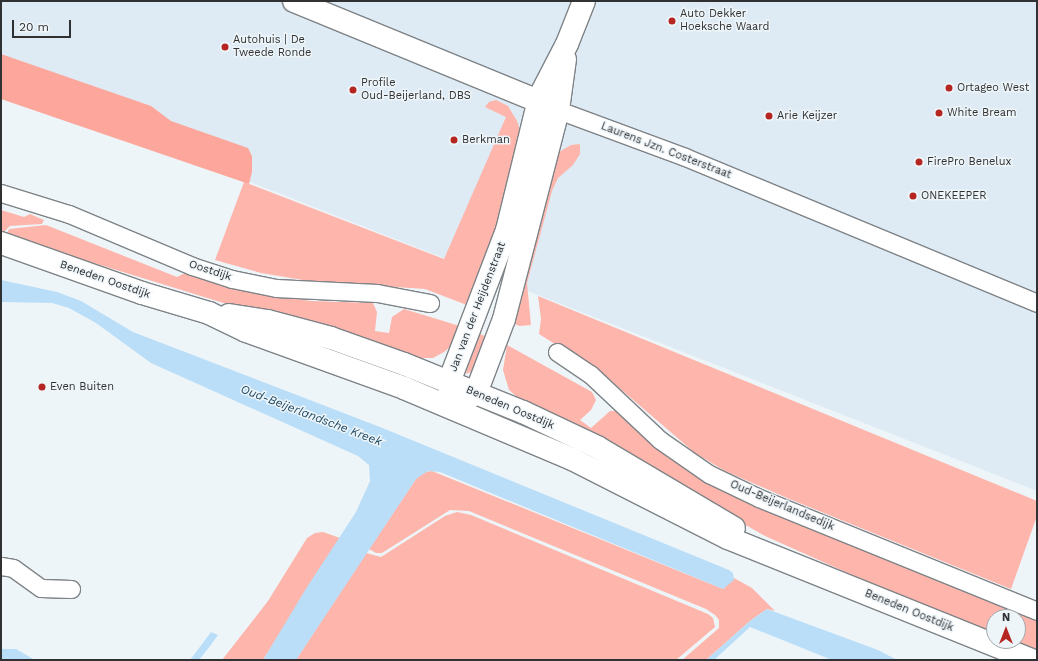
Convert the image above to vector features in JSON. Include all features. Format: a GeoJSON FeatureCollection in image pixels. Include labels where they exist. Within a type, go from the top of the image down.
{"type":"FeatureCollection","features":[{"type":"Feature","properties":{"kind":"main road","name":"Laurens Jzn. Costerstraat"},"geometry":{"type":"LineString","coordinates":[[294,1],[558,110]]}},
{"type":"Feature","properties":{"kind":"main road","name":"Jan van der Heijdenstraat"},"geometry":{"type":"LineString","coordinates":[[454,408],[449,382],[507,230],[538,102],[567,44],[584,1]]}},
{"type":"Feature","properties":{"kind":"main road","name":"Jan van der Heijdenstraat"},"geometry":{"type":"LineString","coordinates":[[476,393],[504,319],[558,110],[567,44]]}},
{"type":"Feature","properties":{"kind":"main road","name":"Beneden Oostdijk"},"geometry":{"type":"LineString","coordinates":[[1,243],[142,293],[209,313],[246,331],[378,377],[590,467],[699,525],[1031,660]]}},
{"type":"Feature","properties":{"kind":"main road","name":"Beneden Oostdijk"},"geometry":{"type":"LineString","coordinates":[[209,313],[258,319],[308,331],[375,353],[551,424],[596,447],[788,561]]}},
{"type":"Feature","properties":{"kind":"main road"},"geometry":{"type":"LineString","coordinates":[[454,408],[476,393]]}},
{"type":"Feature","properties":{"kind":"street","name":"Laurens Jzn. Costerstraat"},"geometry":{"type":"LineString","coordinates":[[558,110],[685,157],[1037,303]]}},
{"type":"Feature","properties":{"kind":"street","name":"Oostdijk"},"geometry":{"type":"LineString","coordinates":[[1,193],[69,214],[192,266],[232,279],[276,288],[377,293],[430,303]]}},
{"type":"Feature","properties":{"kind":"street","name":"Oud-Beijerlandsedijk"},"geometry":{"type":"LineString","coordinates":[[556,352],[590,374],[660,440],[709,474],[759,498],[1037,611]]}},
{"type":"Feature","properties":{"kind":"street"},"geometry":{"type":"LineString","coordinates":[[1,566],[13,568],[41,588],[71,589]]}},
{"type":"Feature","properties":{"kind":"shaded area"},"geometry":{"type":"Polygon","coordinates":[[[1,1],[1037,1],[1037,491],[1,84],[1,1]]]}},
{"type":"Feature","properties":{"kind":"shaded area"},"geometry":{"type":"Polygon","coordinates":[[[1,54],[151,106],[171,121],[248,148],[252,156],[252,172],[249,184],[1,99],[1,54]]]}},
{"type":"Feature","properties":{"kind":"shaded area"},"geometry":{"type":"Polygon","coordinates":[[[496,100],[508,106],[517,121],[520,130],[518,154],[514,175],[472,307],[425,289],[309,281],[261,273],[215,260],[244,182],[444,259],[506,117],[485,107],[489,102],[496,100]]]}},
{"type":"Feature","properties":{"kind":"shaded area"},"geometry":{"type":"Polygon","coordinates":[[[580,144],[580,154],[573,165],[558,178],[552,191],[527,283],[531,325],[519,326],[511,322],[549,167],[559,152],[571,145],[580,144]]]}},
{"type":"Feature","properties":{"kind":"shaded area"},"geometry":{"type":"Polygon","coordinates":[[[1,210],[24,217],[30,214],[44,220],[42,224],[10,226],[2,234],[1,210]]]}},
{"type":"Feature","properties":{"kind":"shaded area"},"geometry":{"type":"Polygon","coordinates":[[[46,225],[177,277],[185,273],[233,289],[311,301],[373,303],[377,312],[375,331],[389,333],[392,317],[404,309],[463,327],[455,343],[444,352],[433,358],[402,358],[6,236],[9,229],[46,225]]]}},
{"type":"Feature","properties":{"kind":"shaded area"},"geometry":{"type":"Polygon","coordinates":[[[538,296],[1037,501],[1037,516],[1011,589],[787,498],[725,471],[695,453],[603,374],[539,334],[541,319],[538,296]]]}},
{"type":"Feature","properties":{"kind":"shaded area"},"geometry":{"type":"Polygon","coordinates":[[[475,332],[492,339],[475,370],[466,374],[475,332]]]}},
{"type":"Feature","properties":{"kind":"shaded area"},"geometry":{"type":"Polygon","coordinates":[[[507,345],[592,392],[596,400],[591,410],[580,420],[591,428],[610,411],[617,411],[668,457],[711,483],[785,518],[1010,609],[986,609],[986,630],[879,587],[765,536],[594,438],[524,403],[509,390],[503,370],[507,345]]]}},
{"type":"Feature","properties":{"kind":"shaded area"},"geometry":{"type":"Polygon","coordinates":[[[432,471],[723,589],[734,578],[752,588],[775,611],[767,609],[750,621],[706,660],[682,660],[719,628],[719,620],[715,615],[706,609],[469,511],[450,510],[382,553],[376,553],[369,549],[416,479],[424,472],[432,471]]]}},
{"type":"Feature","properties":{"kind":"shaded area"},"geometry":{"type":"Polygon","coordinates":[[[457,512],[471,515],[708,614],[713,618],[715,627],[676,660],[296,660],[366,553],[381,557],[445,516],[457,512]]]}},
{"type":"Feature","properties":{"kind":"shaded area"},"geometry":{"type":"Polygon","coordinates":[[[323,532],[340,538],[263,660],[222,660],[268,601],[307,538],[315,533],[323,532]]]}},
{"type":"Feature","properties":{"kind":"shaded area"},"geometry":{"type":"Polygon","coordinates":[[[1026,616],[1037,620],[1037,650],[1026,646],[1026,616]]]}},
{"type":"Feature","properties":{"kind":"water","name":"Oud-Beijerlandsche Kreek"},"geometry":{"type":"Polygon","coordinates":[[[1,280],[57,292],[81,301],[133,332],[380,427],[729,570],[733,573],[734,580],[723,589],[440,472],[428,471],[416,479],[296,660],[263,660],[307,587],[356,512],[370,481],[369,465],[358,456],[151,363],[96,323],[69,308],[52,303],[1,302],[1,280]]]}},
{"type":"Feature","properties":{"kind":"water"},"geometry":{"type":"Polygon","coordinates":[[[767,609],[878,650],[897,660],[832,660],[750,627],[714,660],[706,660],[750,621],[767,609]]]}},
{"type":"Feature","properties":{"kind":"water"},"geometry":{"type":"Polygon","coordinates":[[[211,632],[218,635],[199,660],[190,660],[211,632]]]}},
{"type":"Feature","properties":{"kind":"water"},"geometry":{"type":"Polygon","coordinates":[[[1,649],[16,649],[35,660],[1,660],[1,649]]]}},
{"type":"Feature","properties":{"kind":"place","name":"Auto Dekker Hoeksche Waard"},"geometry":{"type":"Point","coordinates":[672,21]}},
{"type":"Feature","properties":{"kind":"place","name":"Autohuis | De Tweede Ronde"},"geometry":{"type":"Point","coordinates":[225,47]}},
{"type":"Feature","properties":{"kind":"place","name":"Ortageo West"},"geometry":{"type":"Point","coordinates":[949,88]}},
{"type":"Feature","properties":{"kind":"place","name":"Profile Oud-Beijerland, DBS"},"geometry":{"type":"Point","coordinates":[353,90]}},
{"type":"Feature","properties":{"kind":"place","name":"White Bream"},"geometry":{"type":"Point","coordinates":[939,113]}},
{"type":"Feature","properties":{"kind":"place","name":"Arie Keijzer"},"geometry":{"type":"Point","coordinates":[769,116]}},
{"type":"Feature","properties":{"kind":"place","name":"Berkman"},"geometry":{"type":"Point","coordinates":[454,140]}},
{"type":"Feature","properties":{"kind":"place","name":"FirePro Benelux"},"geometry":{"type":"Point","coordinates":[919,162]}},
{"type":"Feature","properties":{"kind":"place","name":"ONEKEEPER"},"geometry":{"type":"Point","coordinates":[913,196]}},
{"type":"Feature","properties":{"kind":"place","name":"Even Buiten"},"geometry":{"type":"Point","coordinates":[42,387]}}]}
